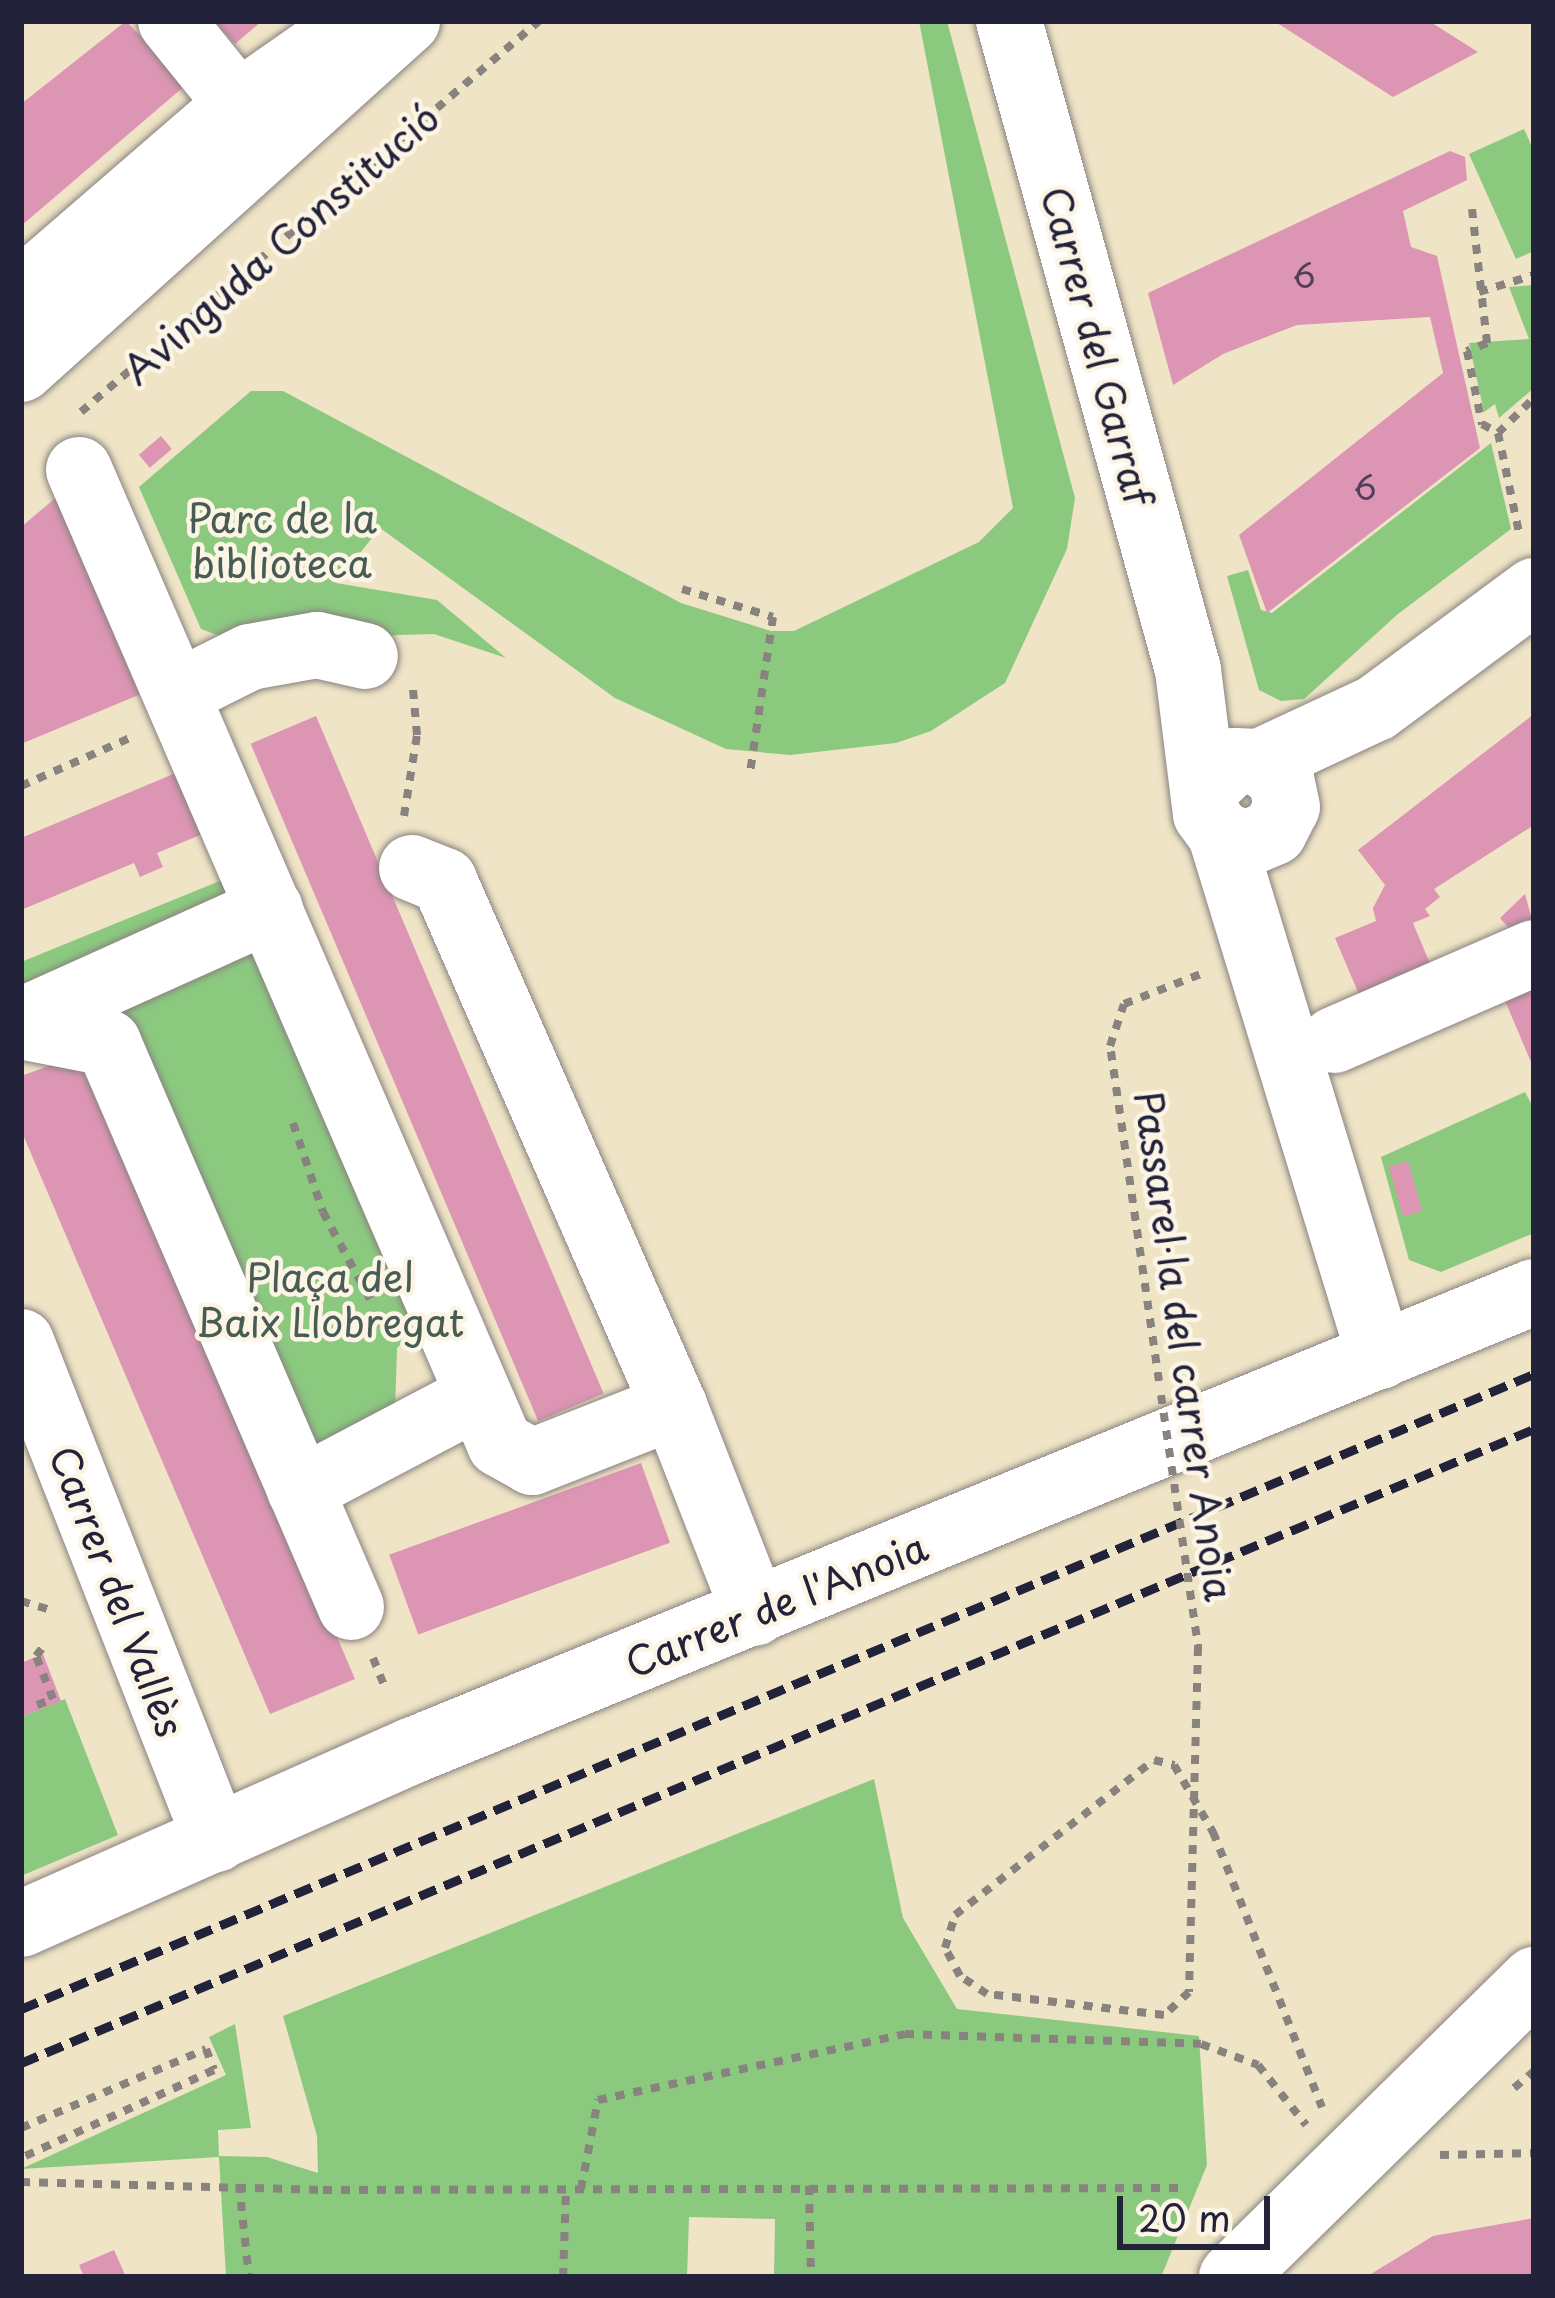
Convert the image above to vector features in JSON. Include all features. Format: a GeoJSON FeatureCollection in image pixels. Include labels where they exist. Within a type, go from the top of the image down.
{"type":"FeatureCollection","features":[{"type":"Feature","properties":{"kind":"street"},"geometry":{"type":"LineString","coordinates":[[170,21],[238,104],[243,136],[197,185],[188,220]]}},
{"type":"Feature","properties":{"kind":"street"},"geometry":{"type":"LineString","coordinates":[[21,292],[238,104],[357,21]]}},
{"type":"Feature","properties":{"kind":"street","name":"Avinguda Constitució"},"geometry":{"type":"LineString","coordinates":[[21,369],[407,21]]}},
{"type":"Feature","properties":{"kind":"street","name":"Carrer del Garraf"},"geometry":{"type":"LineString","coordinates":[[1009,21],[1188,670],[1249,797],[1225,864],[1238,951],[1381,1356]]}},
{"type":"Feature","properties":{"kind":"street"},"geometry":{"type":"LineString","coordinates":[[75,446],[500,1444],[532,1462],[674,1406]]}},
{"type":"Feature","properties":{"kind":"street"},"geometry":{"type":"LineString","coordinates":[[1249,797],[1376,709],[1527,564]]}},
{"type":"Feature","properties":{"kind":"street"},"geometry":{"type":"LineString","coordinates":[[183,702],[250,657],[317,645],[365,656]]}},
{"type":"Feature","properties":{"kind":"street"},"geometry":{"type":"LineString","coordinates":[[406,853],[444,881],[674,1406],[755,1613]]}},
{"type":"Feature","properties":{"kind":"street"},"geometry":{"type":"LineString","coordinates":[[21,1023],[270,909]]}},
{"type":"Feature","properties":{"kind":"street"},"geometry":{"type":"LineString","coordinates":[[1334,1040],[1534,953]]}},
{"type":"Feature","properties":{"kind":"street"},"geometry":{"type":"LineString","coordinates":[[21,1023],[108,1043],[363,1636]]}},
{"type":"Feature","properties":{"kind":"street","name":"Carrer de l'Anoia"},"geometry":{"type":"LineString","coordinates":[[21,1924],[755,1613],[1534,1292]]}},
{"type":"Feature","properties":{"kind":"street","name":"Carrer del Vallès"},"geometry":{"type":"LineString","coordinates":[[21,1342],[216,1839]]}},
{"type":"Feature","properties":{"kind":"street"},"geometry":{"type":"LineString","coordinates":[[300,1490],[478,1396]]}},
{"type":"Feature","properties":{"kind":"street"},"geometry":{"type":"LineString","coordinates":[[1232,2277],[1534,1980]]}},
{"type":"Feature","properties":{"kind":"path","name":"Avinguda Constitució"},"geometry":{"type":"LineString","coordinates":[[75,446],[539,21]]}},
{"type":"Feature","properties":{"kind":"path"},"geometry":{"type":"LineString","coordinates":[[1472,209],[1487,343],[1466,351],[1482,424],[1498,433],[1527,564]]}},
{"type":"Feature","properties":{"kind":"path"},"geometry":{"type":"LineString","coordinates":[[1479,292],[1534,275]]}},
{"type":"Feature","properties":{"kind":"path"},"geometry":{"type":"LineString","coordinates":[[1498,433],[1534,398]]}},
{"type":"Feature","properties":{"kind":"path"},"geometry":{"type":"LineString","coordinates":[[682,589],[773,617],[750,772]]}},
{"type":"Feature","properties":{"kind":"path"},"geometry":{"type":"LineString","coordinates":[[21,786],[183,702]]}},
{"type":"Feature","properties":{"kind":"path"},"geometry":{"type":"LineString","coordinates":[[406,853],[417,735]]}},
{"type":"Feature","properties":{"kind":"path","name":"Passarel·la del carrer Anoia"},"geometry":{"type":"LineString","coordinates":[[1238,951],[1124,1004],[1110,1046],[1198,1647],[1190,1991],[1164,2015],[987,1994],[960,1976],[944,1948],[955,1915],[1154,1760],[1174,1765],[1213,1832],[1320,2105],[1366,2144]]}},
{"type":"Feature","properties":{"kind":"path"},"geometry":{"type":"LineString","coordinates":[[21,1601],[50,1610]]}},
{"type":"Feature","properties":{"kind":"path"},"geometry":{"type":"LineString","coordinates":[[363,1636],[385,1687]]}},
{"type":"Feature","properties":{"kind":"path"},"geometry":{"type":"LineString","coordinates":[[37,1706],[53,1699],[36,1656],[46,1643]]}},
{"type":"Feature","properties":{"kind":"path"},"geometry":{"type":"LineString","coordinates":[[581,2189],[598,2099],[905,2034],[1201,2044],[1258,2065],[1366,2144],[1534,2153]]}},
{"type":"Feature","properties":{"kind":"path"},"geometry":{"type":"LineString","coordinates":[[21,2128],[206,2049],[214,2070],[21,2158]]}},
{"type":"Feature","properties":{"kind":"path"},"geometry":{"type":"LineString","coordinates":[[21,2182],[566,2190],[1181,2188]]}},
{"type":"Feature","properties":{"kind":"path"},"geometry":{"type":"LineString","coordinates":[[238,2184],[249,2277]]}},
{"type":"Feature","properties":{"kind":"path"},"geometry":{"type":"LineString","coordinates":[[809,2186],[811,2277]]}},
{"type":"Feature","properties":{"kind":"path"},"geometry":{"type":"LineString","coordinates":[[563,2277],[566,2190]]}},
{"type":"Feature","properties":{"kind":"green space","name":"Parc de la biblioteca"},"geometry":{"type":"Polygon","coordinates":[[[919,21],[947,21],[1075,498],[1067,549],[1005,683],[931,731],[896,743],[790,755],[726,749],[615,698],[380,528],[336,583],[437,600],[506,658],[434,634],[231,640],[201,629],[139,487],[251,391],[283,391],[681,603],[771,631],[794,631],[979,542],[1013,508],[919,21]]]}},
{"type":"Feature","properties":{"kind":"green space"},"geometry":{"type":"Polygon","coordinates":[[[1524,129],[1534,151],[1534,251],[1516,259],[1469,154],[1524,129]]]}},
{"type":"Feature","properties":{"kind":"green space"},"geometry":{"type":"Polygon","coordinates":[[[1534,285],[1534,388],[1499,418],[1495,404],[1484,412],[1469,343],[1529,339],[1509,287],[1534,285]]]}},
{"type":"Feature","properties":{"kind":"green space"},"geometry":{"type":"Polygon","coordinates":[[[1491,443],[1511,529],[1398,614],[1304,699],[1281,701],[1259,690],[1227,576],[1248,570],[1261,610],[1272,613],[1491,443]]]}},
{"type":"Feature","properties":{"kind":"green space"},"geometry":{"type":"Polygon","coordinates":[[[232,876],[246,904],[21,1003],[21,962],[232,876]]]}},
{"type":"Feature","properties":{"kind":"green space","name":"Plaça del Baix Llobregat"},"geometry":{"type":"Polygon","coordinates":[[[261,929],[420,1325],[397,1348],[395,1412],[295,1471],[120,1007],[261,929]]]}},
{"type":"Feature","properties":{"kind":"green space"},"geometry":{"type":"Polygon","coordinates":[[[1525,1092],[1534,1109],[1534,1233],[1441,1272],[1409,1260],[1381,1157],[1525,1092]]]}},
{"type":"Feature","properties":{"kind":"green space"},"geometry":{"type":"Polygon","coordinates":[[[65,1699],[118,1835],[21,1876],[21,1717],[65,1699]]]}},
{"type":"Feature","properties":{"kind":"green space"},"geometry":{"type":"Polygon","coordinates":[[[874,1779],[903,1918],[957,2009],[1199,2036],[1207,2165],[1161,2277],[774,2277],[775,2219],[689,2217],[687,2277],[226,2277],[219,2157],[21,2169],[226,2075],[209,2037],[235,2024],[251,2128],[218,2130],[219,2156],[267,2157],[318,2173],[317,2136],[283,2016],[874,1779]]]}},
{"type":"Feature","properties":{"kind":"building"},"geometry":{"type":"Polygon","coordinates":[[[126,21],[187,84],[21,226],[21,104],[126,21]]]}},
{"type":"Feature","properties":{"kind":"building"},"geometry":{"type":"Polygon","coordinates":[[[214,21],[262,21],[235,44],[214,21]]]}},
{"type":"Feature","properties":{"kind":"building"},"geometry":{"type":"Polygon","coordinates":[[[1274,21],[1429,21],[1478,52],[1393,97],[1274,21]]]}},
{"type":"Feature","properties":{"kind":"building"},"geometry":{"type":"Polygon","coordinates":[[[1450,151],[1465,157],[1467,180],[1403,211],[1411,247],[1437,256],[1480,448],[1267,613],[1239,535],[1443,373],[1430,317],[1297,325],[1223,354],[1173,385],[1148,293],[1450,151]]]}},
{"type":"Feature","properties":{"kind":"building"},"geometry":{"type":"Polygon","coordinates":[[[161,436],[172,449],[150,468],[139,455],[161,436]]]}},
{"type":"Feature","properties":{"kind":"building"},"geometry":{"type":"Polygon","coordinates":[[[59,495],[141,694],[21,744],[21,527],[59,495]]]}},
{"type":"Feature","properties":{"kind":"building"},"geometry":{"type":"Polygon","coordinates":[[[1534,714],[1534,825],[1434,889],[1440,897],[1425,909],[1430,916],[1413,923],[1434,973],[1363,1004],[1335,938],[1376,921],[1373,908],[1385,885],[1358,850],[1534,714]]]}},
{"type":"Feature","properties":{"kind":"building"},"geometry":{"type":"Polygon","coordinates":[[[316,716],[604,1393],[538,1421],[251,744],[316,716]]]}},
{"type":"Feature","properties":{"kind":"building"},"geometry":{"type":"Polygon","coordinates":[[[190,767],[212,830],[157,853],[163,867],[140,877],[134,863],[21,910],[21,838],[190,767]]]}},
{"type":"Feature","properties":{"kind":"building"},"geometry":{"type":"Polygon","coordinates":[[[1525,894],[1534,927],[1515,935],[1500,918],[1525,894]]]}},
{"type":"Feature","properties":{"kind":"building"},"geometry":{"type":"Polygon","coordinates":[[[1534,984],[1534,1069],[1503,996],[1534,984]]]}},
{"type":"Feature","properties":{"kind":"building"},"geometry":{"type":"Polygon","coordinates":[[[87,1052],[355,1679],[270,1714],[21,1130],[21,1076],[87,1052]]]}},
{"type":"Feature","properties":{"kind":"building"},"geometry":{"type":"Polygon","coordinates":[[[1408,1161],[1422,1211],[1403,1216],[1389,1167],[1408,1161]]]}},
{"type":"Feature","properties":{"kind":"building"},"geometry":{"type":"Polygon","coordinates":[[[641,1463],[670,1543],[418,1635],[389,1555],[641,1463]]]}},
{"type":"Feature","properties":{"kind":"building"},"geometry":{"type":"Polygon","coordinates":[[[43,1654],[61,1701],[21,1717],[21,1663],[43,1654]]]}},
{"type":"Feature","properties":{"kind":"building"},"geometry":{"type":"Polygon","coordinates":[[[1534,2218],[1534,2277],[1366,2277],[1433,2236],[1534,2218]]]}},
{"type":"Feature","properties":{"kind":"building"},"geometry":{"type":"Polygon","coordinates":[[[114,2250],[126,2277],[84,2277],[79,2265],[114,2250]]]}},
{"type":"Feature","properties":{"kind":"railway"},"geometry":{"type":"LineString","coordinates":[[21,2009],[1534,1374]]}},
{"type":"Feature","properties":{"kind":"railway"},"geometry":{"type":"LineString","coordinates":[[21,2063],[1534,1429]]}}]}
